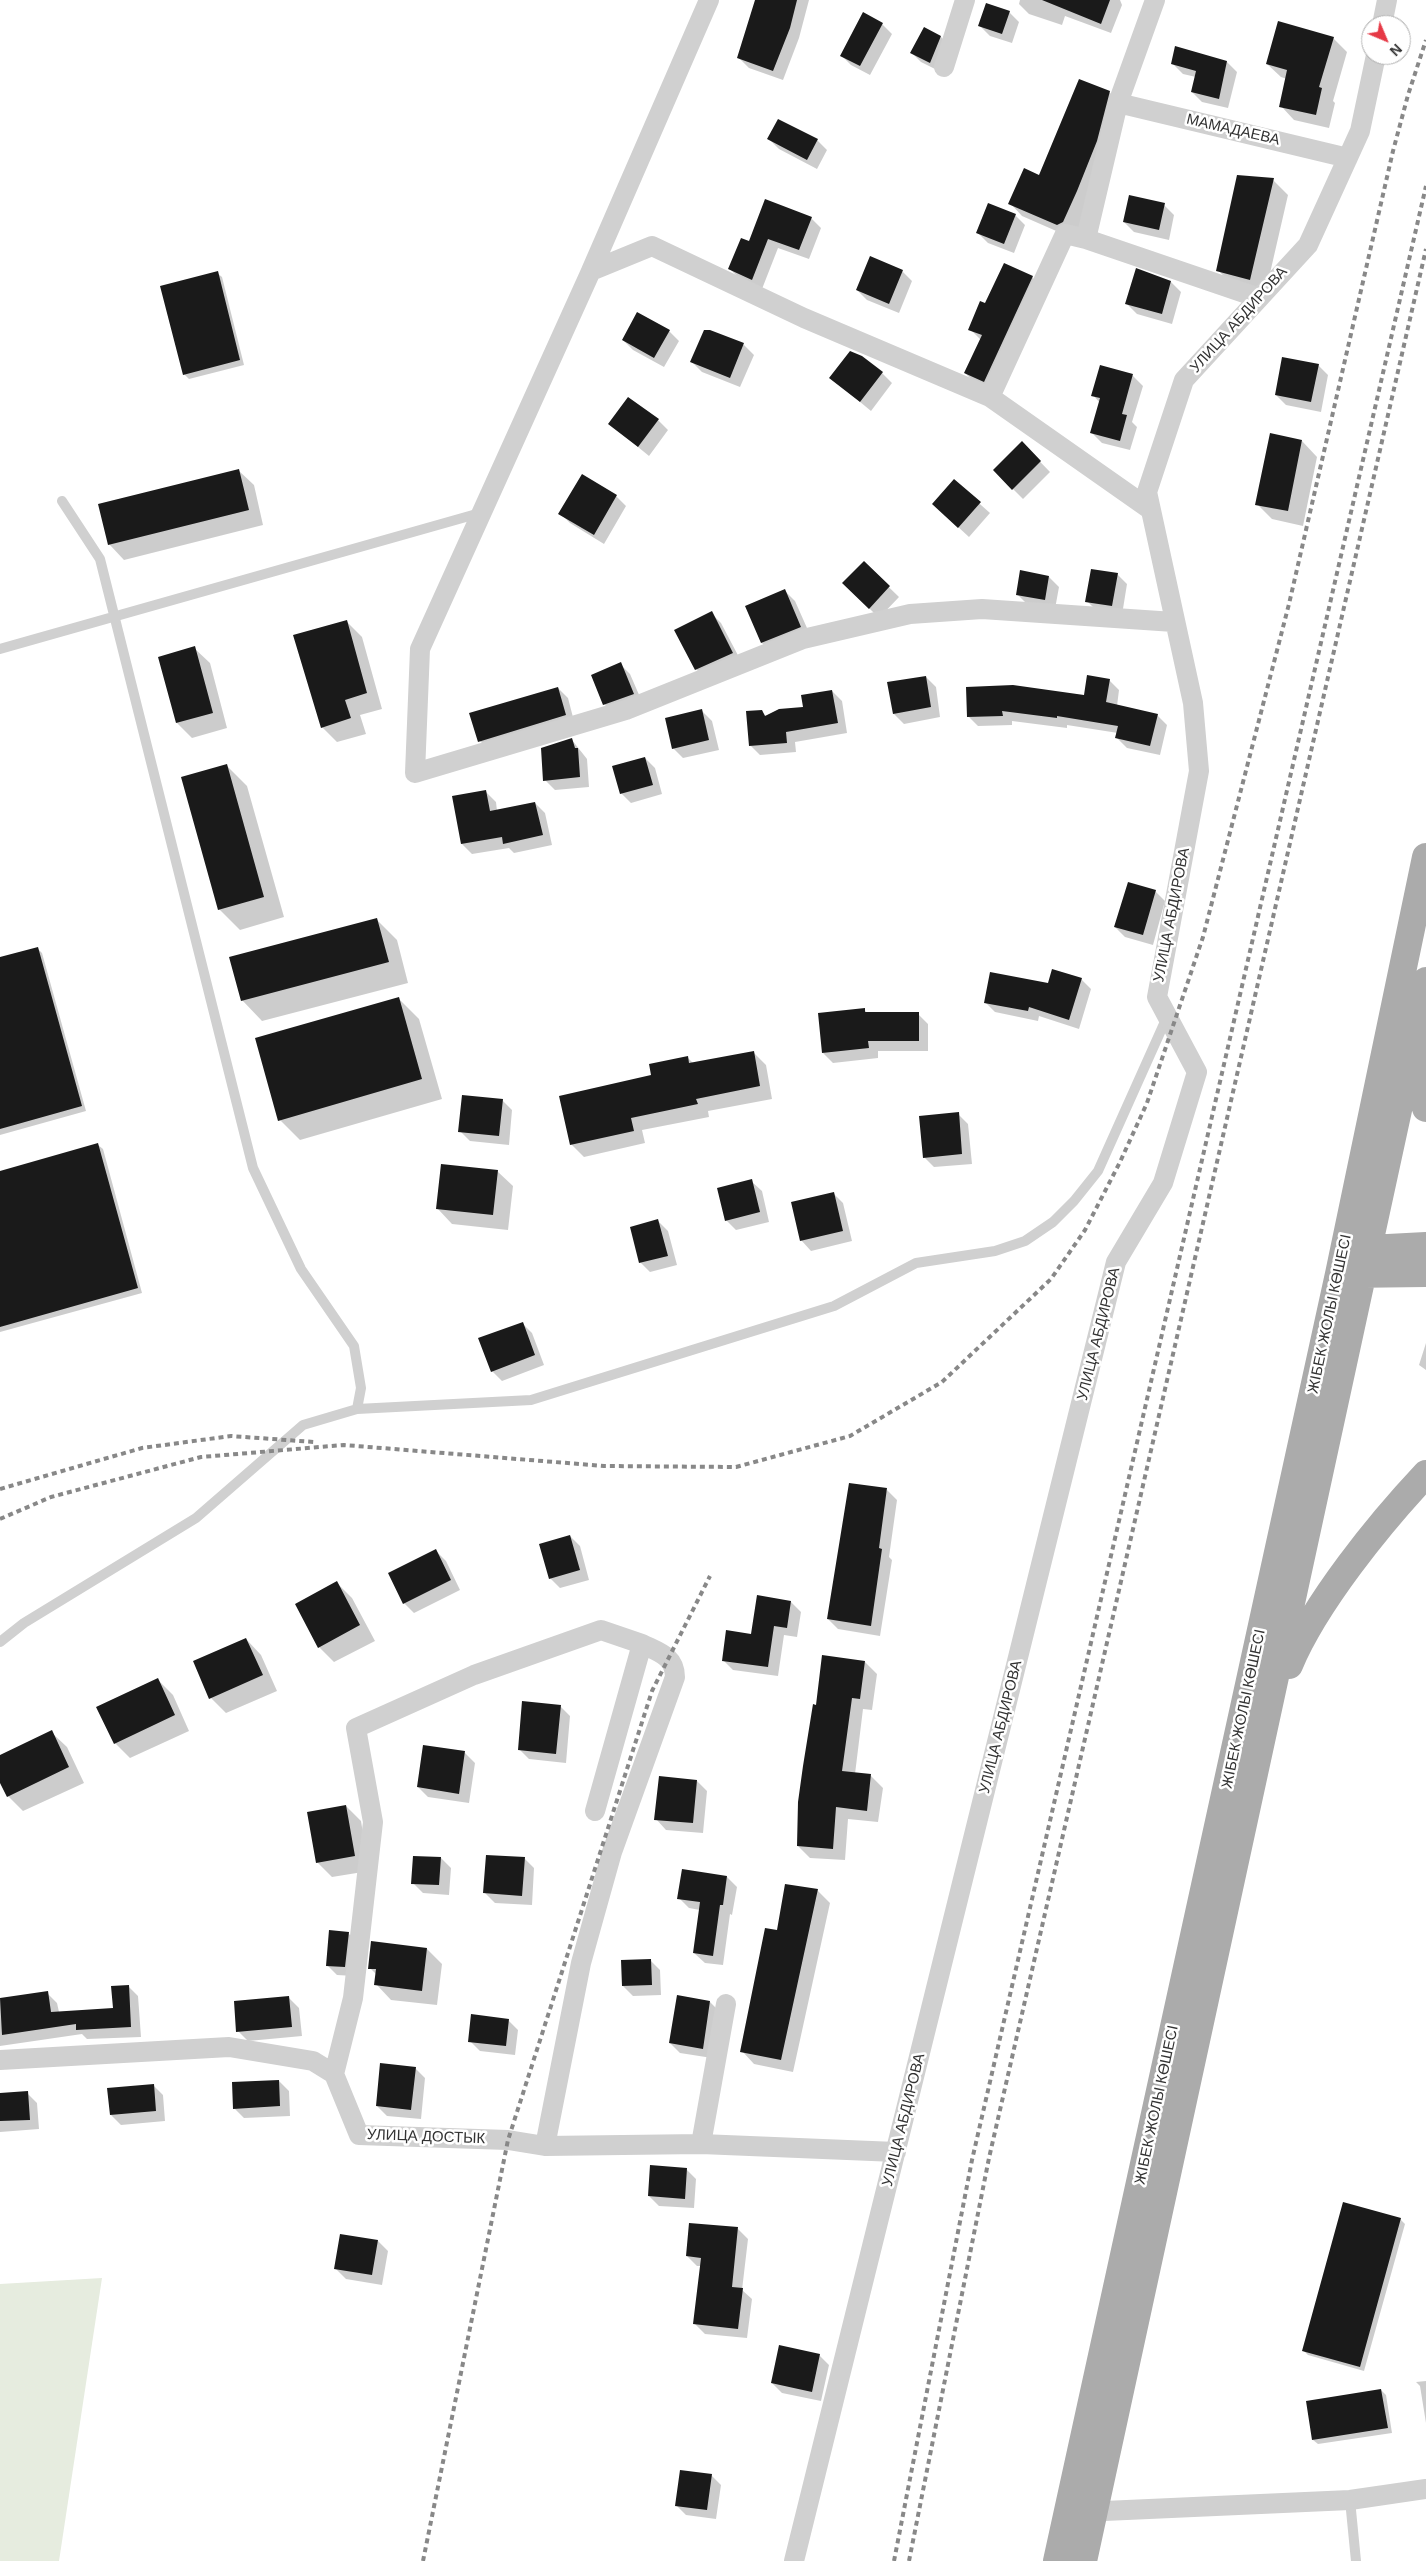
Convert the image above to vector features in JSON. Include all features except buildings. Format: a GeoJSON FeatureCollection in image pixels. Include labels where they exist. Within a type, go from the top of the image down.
{"type":"FeatureCollection","features":[{"type":"Feature","properties":{"kind":"main road","name":"ЖІБЕК ЖОЛЫ КӨШЕСІ"},"geometry":{"type":"LineString","coordinates":[[1083,2561],[1082,2512],[1353,1262],[1426,857]]}},
{"type":"Feature","properties":{"kind":"main road"},"geometry":{"type":"LineString","coordinates":[[1266,1722],[1353,1262],[1426,981]]}},
{"type":"Feature","properties":{"kind":"main road"},"geometry":{"type":"LineString","coordinates":[[1420,1008],[1420,1091],[1426,1108]]}},
{"type":"Feature","properties":{"kind":"main road"},"geometry":{"type":"LineString","coordinates":[[1353,1262],[1426,1246]]}},
{"type":"Feature","properties":{"kind":"main road"},"geometry":{"type":"LineString","coordinates":[[1353,1262],[1426,1273]]}},
{"type":"Feature","properties":{"kind":"main road"},"geometry":{"type":"LineString","coordinates":[[1266,1722],[1301,1636],[1360,1552],[1426,1474]]}},
{"type":"Feature","properties":{"kind":"main road","name":"ЖІБЕК ЖОЛЫ КӨШЕСІ"},"geometry":{"type":"LineString","coordinates":[[1058,2561],[1082,2512],[1266,1722]]}},
{"type":"Feature","properties":{"kind":"street"},"geometry":{"type":"LineString","coordinates":[[709,0],[591,272],[420,649],[415,773],[626,710],[803,639],[910,614],[982,609],[1174,622]]}},
{"type":"Feature","properties":{"kind":"street"},"geometry":{"type":"LineString","coordinates":[[944,66],[965,0]]}},
{"type":"Feature","properties":{"kind":"street"},"geometry":{"type":"LineString","coordinates":[[1086,239],[1118,103],[1155,0]]}},
{"type":"Feature","properties":{"kind":"street"},"geometry":{"type":"LineString","coordinates":[[1384,15],[1387,0]]}},
{"type":"Feature","properties":{"kind":"street","name":"УЛИЦА АБДИРОВА"},"geometry":{"type":"LineString","coordinates":[[794,2561],[1116,1262],[1163,1183],[1197,1072],[1157,997],[1199,771],[1194,703],[1174,622],[1147,492],[1184,380],[1308,245],[1360,131],[1374,65]]}},
{"type":"Feature","properties":{"kind":"street","name":"МАМАДАЕВА"},"geometry":{"type":"LineString","coordinates":[[1118,103],[1348,158]]}},
{"type":"Feature","properties":{"kind":"street"},"geometry":{"type":"LineString","coordinates":[[990,397],[1065,234],[1086,239],[1258,298]]}},
{"type":"Feature","properties":{"kind":"street"},"geometry":{"type":"LineString","coordinates":[[591,272],[652,246],[804,318],[990,397],[1151,510]]}},
{"type":"Feature","properties":{"kind":"street"},"geometry":{"type":"LineString","coordinates":[[0,2060],[228,2047],[313,2060],[334,2074],[353,1998],[373,1822],[356,1728],[474,1675],[601,1630],[642,1644],[669,1658],[675,1666],[675,1677],[612,1852],[582,1962],[545,2146]]}},
{"type":"Feature","properties":{"kind":"street"},"geometry":{"type":"LineString","coordinates":[[595,1811],[642,1644]]}},
{"type":"Feature","properties":{"kind":"street"},"geometry":{"type":"LineString","coordinates":[[701,2144],[726,2004]]}},
{"type":"Feature","properties":{"kind":"street","name":"УЛИЦА ДОСТЫК"},"geometry":{"type":"LineString","coordinates":[[334,2074],[359,2135],[508,2140],[545,2146],[701,2144],[896,2152]]}},
{"type":"Feature","properties":{"kind":"street"},"geometry":{"type":"LineString","coordinates":[[1082,2512],[1350,2500],[1426,2489]]}},
{"type":"Feature","properties":{"kind":"lane"},"geometry":{"type":"LineString","coordinates":[[62,501],[100,559],[252,1168],[301,1269],[354,1346],[361,1388],[357,1409]]}},
{"type":"Feature","properties":{"kind":"lane"},"geometry":{"type":"LineString","coordinates":[[0,649],[481,513]]}},
{"type":"Feature","properties":{"kind":"lane"},"geometry":{"type":"LineString","coordinates":[[0,1642],[24,1623],[196,1518],[304,1425],[357,1409],[531,1400],[834,1306],[916,1263],[995,1252],[1025,1241],[1053,1222],[1074,1202],[1098,1171],[1167,1017]]}},
{"type":"Feature","properties":{"kind":"lane"},"geometry":{"type":"LineString","coordinates":[[1350,2500],[1356,2561]]}},
{"type":"Feature","properties":{"kind":"shaded area"},"geometry":{"type":"Polygon","coordinates":[[[102,2278],[59,2561],[0,2561],[0,2284],[102,2278]]]}},
{"type":"Feature","properties":{"kind":"railway"},"geometry":{"type":"LineString","coordinates":[[0,1519],[51,1497],[201,1457],[344,1445],[604,1466],[736,1467],[850,1436],[942,1382],[1051,1279],[1085,1230],[1120,1162],[1147,1103],[1203,937],[1289,604],[1393,151],[1408,95],[1426,40]]}},
{"type":"Feature","properties":{"kind":"railway"},"geometry":{"type":"LineString","coordinates":[[894,2561],[972,2160],[1426,186]]}},
{"type":"Feature","properties":{"kind":"railway"},"geometry":{"type":"LineString","coordinates":[[909,2561],[989,2158],[1426,249]]}},
{"type":"Feature","properties":{"kind":"railway"},"geometry":{"type":"LineString","coordinates":[[0,1489],[142,1448],[231,1436],[314,1442]]}},
{"type":"Feature","properties":{"kind":"railway"},"geometry":{"type":"LineString","coordinates":[[423,2561],[508,2140],[652,1691],[710,1576]]}}]}
